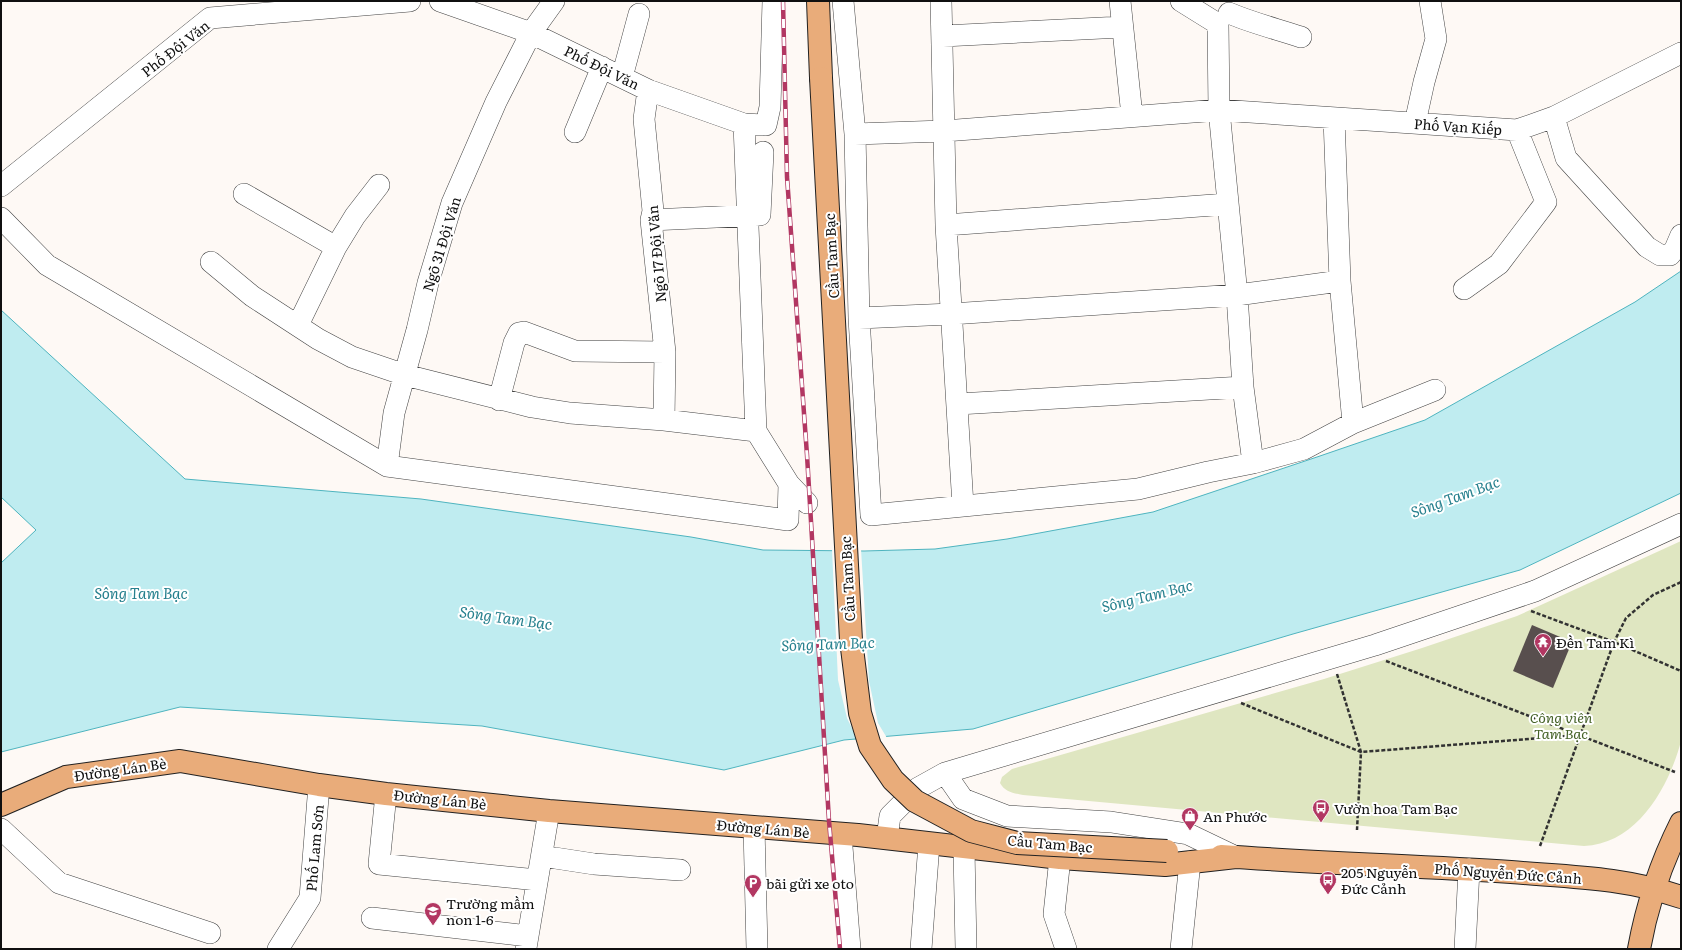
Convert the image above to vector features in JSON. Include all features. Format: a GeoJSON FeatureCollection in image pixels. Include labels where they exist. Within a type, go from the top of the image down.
{"type":"FeatureCollection","features":[{"type":"Feature","properties":{"kind":"main road","name":"Cầu Tam Bạc"},"geometry":{"type":"LineString","coordinates":[[818,1],[851,640],[860,714],[870,746],[893,780],[915,801],[971,831],[1017,843],[1167,851]]}},
{"type":"Feature","properties":{"kind":"main road","name":"Đường Lán Bè"},"geometry":{"type":"LineString","coordinates":[[1,805],[66,777],[180,761],[319,785],[386,794],[549,811],[887,838]]}},
{"type":"Feature","properties":{"kind":"main road"},"geometry":{"type":"LineString","coordinates":[[1639,949],[1654,888],[1665,857],[1681,823]]}},
{"type":"Feature","properties":{"kind":"main road","name":"Phố Nguyễn Đức Cảnh"},"geometry":{"type":"LineString","coordinates":[[887,838],[964,849],[1008,851],[1060,858],[1165,865],[1236,857]]}},
{"type":"Feature","properties":{"kind":"main road","name":"Phố Nguyễn Đức Cảnh"},"geometry":{"type":"LineString","coordinates":[[1167,851],[1236,857],[1469,869],[1613,880],[1654,888],[1681,897]]}},
{"type":"Feature","properties":{"kind":"street","name":"Phố Đội Văn"},"geometry":{"type":"LineString","coordinates":[[1,186],[210,18],[410,1]]}},
{"type":"Feature","properties":{"kind":"street","name":"Phố Đội Văn"},"geometry":{"type":"LineString","coordinates":[[440,1],[531,34],[648,90],[744,124],[766,125],[770,107],[773,1]]}},
{"type":"Feature","properties":{"kind":"street","name":"Ngõ 31 Đội Văn"},"geometry":{"type":"LineString","coordinates":[[388,466],[394,413],[428,283],[452,203],[496,102],[531,34],[554,1]]}},
{"type":"Feature","properties":{"kind":"street"},"geometry":{"type":"LineString","coordinates":[[843,1],[854,134],[860,318],[871,514],[1138,489],[1253,463],[1304,449],[1353,423],[1435,390]]}},
{"type":"Feature","properties":{"kind":"street"},"geometry":{"type":"LineString","coordinates":[[941,1],[943,36],[946,225],[963,506]]}},
{"type":"Feature","properties":{"kind":"street"},"geometry":{"type":"LineString","coordinates":[[1120,1],[1132,116]]}},
{"type":"Feature","properties":{"kind":"street"},"geometry":{"type":"LineString","coordinates":[[1181,1],[1226,13],[1247,21],[1266,25],[1301,38]]}},
{"type":"Feature","properties":{"kind":"street"},"geometry":{"type":"LineString","coordinates":[[1415,123],[1424,82],[1436,39],[1430,1]]}},
{"type":"Feature","properties":{"kind":"street"},"geometry":{"type":"LineString","coordinates":[[1226,13],[1219,110],[1237,295],[1243,387],[1253,463]]}},
{"type":"Feature","properties":{"kind":"street"},"geometry":{"type":"LineString","coordinates":[[622,78],[639,14]]}},
{"type":"Feature","properties":{"kind":"street"},"geometry":{"type":"LineString","coordinates":[[943,36],[1122,27]]}},
{"type":"Feature","properties":{"kind":"street","name":"Phố Vạn Kiếp"},"geometry":{"type":"LineString","coordinates":[[854,134],[944,131],[1219,110],[1517,130],[1554,117],[1681,54]]}},
{"type":"Feature","properties":{"kind":"street"},"geometry":{"type":"LineString","coordinates":[[575,132],[602,67]]}},
{"type":"Feature","properties":{"kind":"street","name":"Ngõ 17 Đội Văn"},"geometry":{"type":"LineString","coordinates":[[648,90],[644,119],[653,211],[651,220],[665,352],[664,420]]}},
{"type":"Feature","properties":{"kind":"street"},"geometry":{"type":"LineString","coordinates":[[1554,117],[1566,158],[1647,246],[1660,255],[1670,255],[1675,249],[1681,235]]}},
{"type":"Feature","properties":{"kind":"street"},"geometry":{"type":"LineString","coordinates":[[1334,118],[1340,281],[1353,423]]}},
{"type":"Feature","properties":{"kind":"street"},"geometry":{"type":"LineString","coordinates":[[744,124],[756,431],[789,484],[807,504]]}},
{"type":"Feature","properties":{"kind":"street"},"geometry":{"type":"LineString","coordinates":[[1464,289],[1499,264],[1546,202],[1517,130]]}},
{"type":"Feature","properties":{"kind":"street"},"geometry":{"type":"LineString","coordinates":[[651,220],[760,215],[763,152]]}},
{"type":"Feature","properties":{"kind":"street"},"geometry":{"type":"LineString","coordinates":[[298,325],[336,247],[355,216],[379,185]]}},
{"type":"Feature","properties":{"kind":"street"},"geometry":{"type":"LineString","coordinates":[[244,194],[336,247]]}},
{"type":"Feature","properties":{"kind":"street"},"geometry":{"type":"LineString","coordinates":[[946,225],[1227,204]]}},
{"type":"Feature","properties":{"kind":"street"},"geometry":{"type":"LineString","coordinates":[[1,218],[47,265],[388,466],[788,520],[789,484]]}},
{"type":"Feature","properties":{"kind":"street"},"geometry":{"type":"LineString","coordinates":[[211,262],[252,296],[318,339],[352,356],[405,375],[499,400],[570,413],[664,420],[756,431]]}},
{"type":"Feature","properties":{"kind":"street"},"geometry":{"type":"LineString","coordinates":[[860,318],[951,314],[1237,295],[1340,281]]}},
{"type":"Feature","properties":{"kind":"street"},"geometry":{"type":"LineString","coordinates":[[499,400],[514,343],[519,333],[524,332],[575,352],[665,352]]}},
{"type":"Feature","properties":{"kind":"street"},"geometry":{"type":"LineString","coordinates":[[958,404],[1243,387]]}},
{"type":"Feature","properties":{"kind":"street"},"geometry":{"type":"LineString","coordinates":[[887,838],[890,816],[918,788],[945,773],[1360,650],[1535,591],[1681,524]]}},
{"type":"Feature","properties":{"kind":"street"},"geometry":{"type":"LineString","coordinates":[[945,773],[963,799],[1007,816],[1111,822],[1188,834],[1236,857]]}},
{"type":"Feature","properties":{"kind":"street","name":"Phố Lam Sơn"},"geometry":{"type":"LineString","coordinates":[[278,949],[310,898],[319,785]]}},
{"type":"Feature","properties":{"kind":"street"},"geometry":{"type":"LineString","coordinates":[[386,794],[379,864],[537,880]]}},
{"type":"Feature","properties":{"kind":"street"},"geometry":{"type":"LineString","coordinates":[[372,918],[527,942],[549,811]]}},
{"type":"Feature","properties":{"kind":"street"},"geometry":{"type":"LineString","coordinates":[[754,827],[757,949]]}},
{"type":"Feature","properties":{"kind":"street"},"geometry":{"type":"LineString","coordinates":[[1,829],[59,883],[210,933]]}},
{"type":"Feature","properties":{"kind":"street"},"geometry":{"type":"LineString","coordinates":[[841,834],[850,949]]}},
{"type":"Feature","properties":{"kind":"street"},"geometry":{"type":"LineString","coordinates":[[921,949],[929,844]]}},
{"type":"Feature","properties":{"kind":"street"},"geometry":{"type":"LineString","coordinates":[[964,849],[966,949]]}},
{"type":"Feature","properties":{"kind":"street"},"geometry":{"type":"LineString","coordinates":[[542,856],[594,864],[680,870]]}},
{"type":"Feature","properties":{"kind":"street"},"geometry":{"type":"LineString","coordinates":[[1060,858],[1054,914],[1066,949]]}},
{"type":"Feature","properties":{"kind":"street"},"geometry":{"type":"LineString","coordinates":[[1181,949],[1190,862]]}},
{"type":"Feature","properties":{"kind":"street"},"geometry":{"type":"LineString","coordinates":[[1464,949],[1469,869]]}},
{"type":"Feature","properties":{"kind":"path"},"geometry":{"type":"LineString","coordinates":[[1540,846],[1614,642],[1626,618],[1653,595],[1681,582]]}},
{"type":"Feature","properties":{"kind":"path"},"geometry":{"type":"LineString","coordinates":[[1530,610],[1614,642],[1681,671]]}},
{"type":"Feature","properties":{"kind":"path"},"geometry":{"type":"LineString","coordinates":[[1381,659],[1675,772]]}},
{"type":"Feature","properties":{"kind":"path"},"geometry":{"type":"LineString","coordinates":[[1336,672],[1361,752],[1358,830]]}},
{"type":"Feature","properties":{"kind":"path"},"geometry":{"type":"LineString","coordinates":[[1235,701],[1361,752],[1580,735]]}},
{"type":"Feature","properties":{"kind":"green space","name":"Công viên Tam Bạc"},"geometry":{"type":"Polygon","coordinates":[[[1681,541],[1681,741],[1676,759],[1668,777],[1648,810],[1635,824],[1620,835],[1603,843],[1584,846],[1023,795],[1007,790],[1000,783],[1002,777],[1012,769],[1324,679],[1517,616],[1681,541]]]}},
{"type":"Feature","properties":{"kind":"water","name":"Sông Tam Bạc"},"geometry":{"type":"Polygon","coordinates":[[[1681,271],[1681,493],[1520,570],[1293,634],[973,729],[844,740],[724,770],[482,726],[180,707],[1,752],[1,563],[36,530],[1,497],[1,310],[185,479],[421,499],[691,537],[763,550],[864,551],[935,549],[1007,539],[1153,512],[1425,420],[1635,302],[1681,271]]]}},
{"type":"Feature","properties":{"kind":"pier"},"geometry":{"type":"Polygon","coordinates":[[[832,549],[861,549],[869,681],[878,723],[887,738],[858,741],[847,718],[838,680],[832,549]]]}},
{"type":"Feature","properties":{"kind":"building","name":"Đền Tam Kì"},"geometry":{"type":"Polygon","coordinates":[[[1532,625],[1572,642],[1553,688],[1513,671],[1532,625]]]}},
{"type":"Feature","properties":{"kind":"railway"},"geometry":{"type":"LineString","coordinates":[[783,1],[787,177],[807,455],[829,821],[840,949]]}},
{"type":"Feature","properties":{"kind":"place","name":"Đền Tam Kì"},"geometry":{"type":"Point","coordinates":[1543,657]}},
{"type":"Feature","properties":{"kind":"place","name":"Vườn hoa Tam Bạc"},"geometry":{"type":"Point","coordinates":[1321,823]}},
{"type":"Feature","properties":{"kind":"place","name":"An Phước"},"geometry":{"type":"Point","coordinates":[1190,831]}},
{"type":"Feature","properties":{"kind":"place","name":"205 Nguyễn Đức Cảnh"},"geometry":{"type":"Point","coordinates":[1328,895]}},
{"type":"Feature","properties":{"kind":"place","name":"bãi gửi xe oto"},"geometry":{"type":"Point","coordinates":[753,898]}},
{"type":"Feature","properties":{"kind":"place","name":"Trường mầm non 1-6"},"geometry":{"type":"Point","coordinates":[433,926]}}]}
